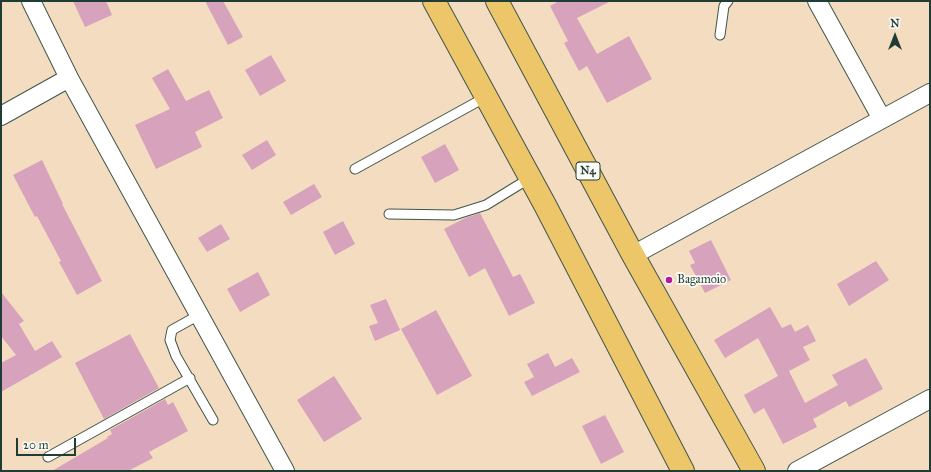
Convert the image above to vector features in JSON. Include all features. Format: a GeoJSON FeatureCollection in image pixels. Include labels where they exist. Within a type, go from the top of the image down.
{"type":"FeatureCollection","features":[{"type":"Feature","properties":{"kind":"highway"},"geometry":{"type":"LineString","coordinates":[[434,1],[530,178],[683,471]]}},
{"type":"Feature","properties":{"kind":"highway","name":"N4"},"geometry":{"type":"LineString","coordinates":[[497,1],[633,255],[754,471]]}},
{"type":"Feature","properties":{"kind":"street"},"geometry":{"type":"LineString","coordinates":[[30,1],[70,78],[285,471]]}},
{"type":"Feature","properties":{"kind":"street"},"geometry":{"type":"LineString","coordinates":[[817,1],[882,119]]}},
{"type":"Feature","properties":{"kind":"street"},"geometry":{"type":"LineString","coordinates":[[1,116],[70,78]]}},
{"type":"Feature","properties":{"kind":"street"},"geometry":{"type":"LineString","coordinates":[[633,255],[930,94]]}},
{"type":"Feature","properties":{"kind":"street"},"geometry":{"type":"LineString","coordinates":[[797,471],[930,399]]}},
{"type":"Feature","properties":{"kind":"lane"},"geometry":{"type":"LineString","coordinates":[[720,35],[724,6],[728,1]]}},
{"type":"Feature","properties":{"kind":"lane"},"geometry":{"type":"LineString","coordinates":[[355,169],[486,97]]}},
{"type":"Feature","properties":{"kind":"lane"},"geometry":{"type":"LineString","coordinates":[[389,214],[454,215],[486,205],[530,178]]}},
{"type":"Feature","properties":{"kind":"lane"},"geometry":{"type":"LineString","coordinates":[[199,315],[172,330],[170,340],[176,356],[213,420]]}},
{"type":"Feature","properties":{"kind":"lane"},"geometry":{"type":"LineString","coordinates":[[48,457],[190,378]]}},
{"type":"Feature","properties":{"kind":"building"},"geometry":{"type":"Polygon","coordinates":[[[73,1],[106,1],[112,15],[85,27],[73,1]]]}},
{"type":"Feature","properties":{"kind":"building"},"geometry":{"type":"Polygon","coordinates":[[[205,1],[223,1],[243,37],[228,45],[205,1]]]}},
{"type":"Feature","properties":{"kind":"building"},"geometry":{"type":"Polygon","coordinates":[[[559,1],[611,1],[577,18],[597,54],[629,36],[652,79],[607,103],[587,66],[579,71],[564,43],[568,41],[550,6],[559,1]]]}},
{"type":"Feature","properties":{"kind":"building"},"geometry":{"type":"Polygon","coordinates":[[[271,55],[286,81],[260,96],[245,70],[271,55]]]}},
{"type":"Feature","properties":{"kind":"building"},"geometry":{"type":"Polygon","coordinates":[[[168,69],[186,101],[209,90],[223,118],[195,132],[202,147],[156,169],[135,125],[170,109],[152,78],[168,69]]]}},
{"type":"Feature","properties":{"kind":"building"},"geometry":{"type":"Polygon","coordinates":[[[267,140],[276,155],[252,170],[242,155],[267,140]]]}},
{"type":"Feature","properties":{"kind":"building"},"geometry":{"type":"Polygon","coordinates":[[[445,144],[459,170],[435,183],[421,157],[445,144]]]}},
{"type":"Feature","properties":{"kind":"building"},"geometry":{"type":"Polygon","coordinates":[[[42,160],[62,204],[102,281],[77,295],[37,216],[35,217],[13,175],[42,160]]]}},
{"type":"Feature","properties":{"kind":"building"},"geometry":{"type":"Polygon","coordinates":[[[314,184],[322,197],[291,215],[283,202],[314,184]]]}},
{"type":"Feature","properties":{"kind":"building"},"geometry":{"type":"Polygon","coordinates":[[[480,213],[513,277],[520,274],[535,303],[509,316],[485,268],[469,277],[444,229],[465,218],[480,213]]]}},
{"type":"Feature","properties":{"kind":"building"},"geometry":{"type":"Polygon","coordinates":[[[343,221],[355,244],[335,255],[323,232],[343,221]]]}},
{"type":"Feature","properties":{"kind":"building"},"geometry":{"type":"Polygon","coordinates":[[[221,224],[230,239],[207,252],[198,238],[221,224]]]}},
{"type":"Feature","properties":{"kind":"building"},"geometry":{"type":"Polygon","coordinates":[[[711,240],[731,280],[705,293],[690,265],[695,263],[689,251],[711,240]]]}},
{"type":"Feature","properties":{"kind":"building"},"geometry":{"type":"Polygon","coordinates":[[[876,261],[889,280],[849,306],[837,284],[876,261]]]}},
{"type":"Feature","properties":{"kind":"building"},"geometry":{"type":"Polygon","coordinates":[[[258,272],[270,295],[240,312],[227,289],[258,272]]]}},
{"type":"Feature","properties":{"kind":"building"},"geometry":{"type":"Polygon","coordinates":[[[1,292],[24,321],[19,324],[35,351],[52,341],[62,357],[1,392],[1,363],[16,355],[1,336],[1,292]]]}},
{"type":"Feature","properties":{"kind":"building"},"geometry":{"type":"Polygon","coordinates":[[[386,299],[400,330],[375,341],[369,326],[378,323],[370,305],[386,299]]]}},
{"type":"Feature","properties":{"kind":"building"},"geometry":{"type":"Polygon","coordinates":[[[770,307],[782,328],[791,324],[795,332],[808,325],[816,341],[803,347],[810,360],[789,371],[805,403],[838,385],[832,375],[866,358],[883,389],[849,407],[846,401],[813,419],[817,427],[783,444],[764,408],[754,414],[744,395],[778,376],[758,338],[725,358],[714,340],[770,307]]]}},
{"type":"Feature","properties":{"kind":"building"},"geometry":{"type":"Polygon","coordinates":[[[436,310],[472,376],[437,395],[401,329],[436,310]]]}},
{"type":"Feature","properties":{"kind":"building"},"geometry":{"type":"Polygon","coordinates":[[[130,334],[159,388],[104,419],[75,363],[130,334]]]}},
{"type":"Feature","properties":{"kind":"building"},"geometry":{"type":"Polygon","coordinates":[[[548,353],[555,367],[572,358],[580,372],[532,396],[524,382],[534,377],[527,364],[548,353]]]}},
{"type":"Feature","properties":{"kind":"building"},"geometry":{"type":"Polygon","coordinates":[[[334,376],[362,419],[324,442],[297,400],[334,376]]]}},
{"type":"Feature","properties":{"kind":"building"},"geometry":{"type":"Polygon","coordinates":[[[165,399],[168,405],[173,402],[188,431],[149,452],[153,458],[128,471],[52,471],[108,438],[107,437],[112,434],[110,430],[165,399]]]}},
{"type":"Feature","properties":{"kind":"building"},"geometry":{"type":"Polygon","coordinates":[[[605,415],[624,452],[601,464],[582,426],[605,415]]]}},
{"type":"Feature","properties":{"kind":"place","name":"Bagamoio"},"geometry":{"type":"Point","coordinates":[669,280]}}]}
